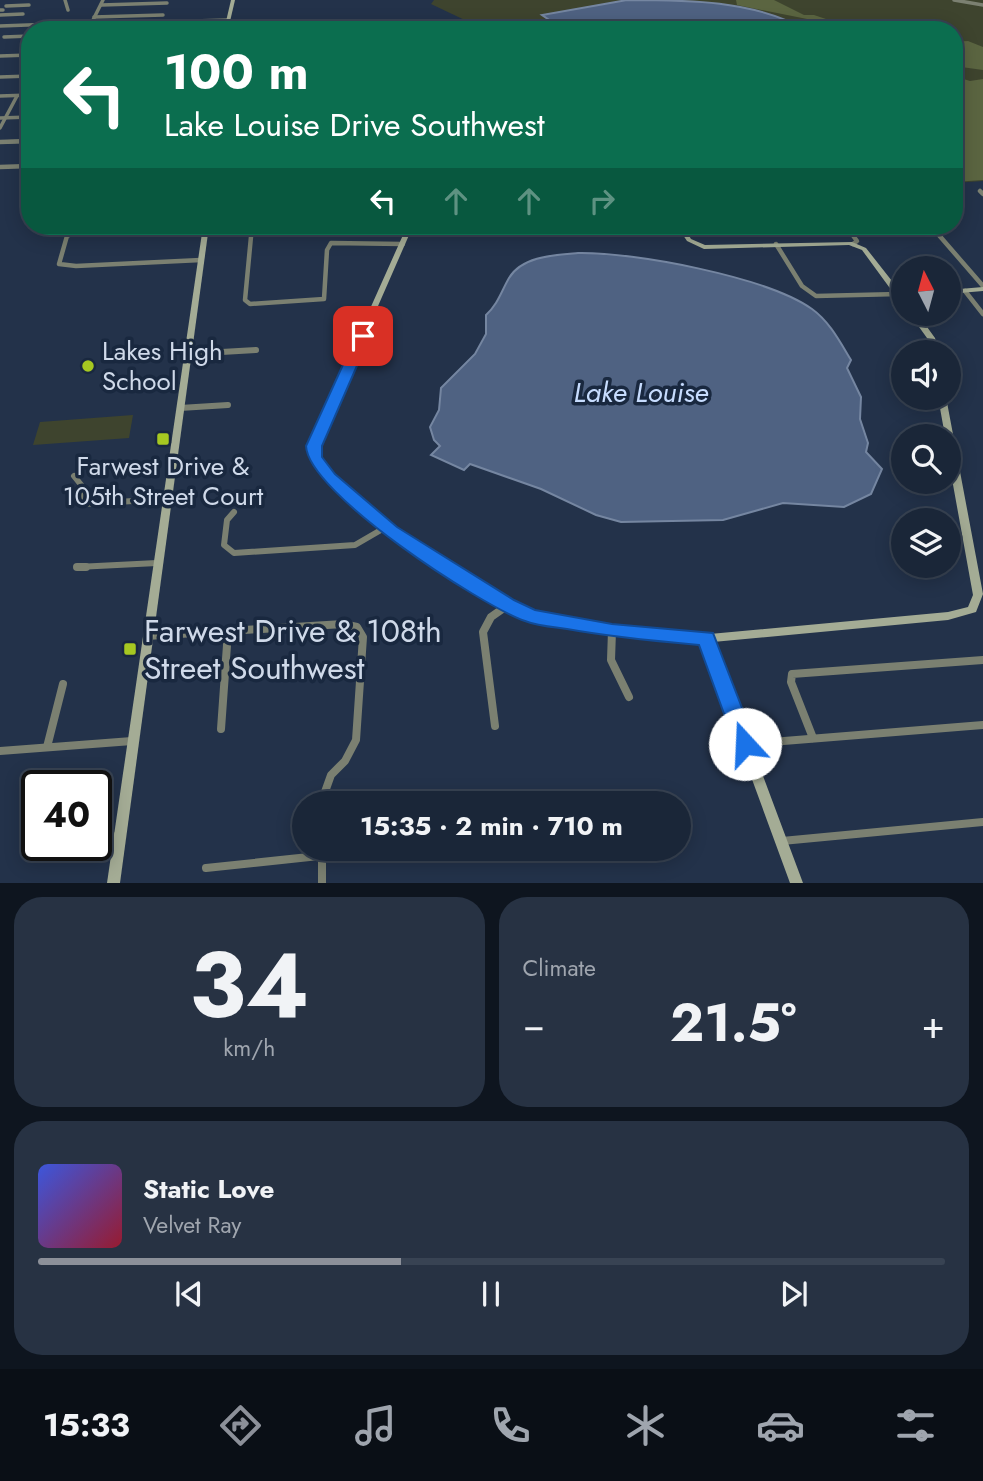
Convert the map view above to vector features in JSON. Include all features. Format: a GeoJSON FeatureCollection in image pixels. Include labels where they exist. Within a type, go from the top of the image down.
{"type":"FeatureCollection","features":[{"type":"Feature","properties":{"kind":"street"},"geometry":{"type":"LineString","coordinates":[[2,11],[10,0]]}},
{"type":"Feature","properties":{"kind":"street"},"geometry":{"type":"LineString","coordinates":[[65,0],[68,10]]}},
{"type":"Feature","properties":{"kind":"street"},"geometry":{"type":"LineString","coordinates":[[93,21],[103,0]]}},
{"type":"Feature","properties":{"kind":"street"},"geometry":{"type":"LineString","coordinates":[[193,21],[228,20],[233,0]]}},
{"type":"Feature","properties":{"kind":"street"},"geometry":{"type":"LineString","coordinates":[[954,0],[983,5]]}},
{"type":"Feature","properties":{"kind":"street"},"geometry":{"type":"LineString","coordinates":[[101,5],[167,3]]}},
{"type":"Feature","properties":{"kind":"street"},"geometry":{"type":"LineString","coordinates":[[2,11],[29,5]]}},
{"type":"Feature","properties":{"kind":"street"},"geometry":{"type":"LineString","coordinates":[[2,11],[23,14]]}},
{"type":"Feature","properties":{"kind":"street"},"geometry":{"type":"LineString","coordinates":[[94,17],[163,15]]}},
{"type":"Feature","properties":{"kind":"street"},"geometry":{"type":"LineString","coordinates":[[10,36],[18,25]]}},
{"type":"Feature","properties":{"kind":"street"},"geometry":{"type":"LineString","coordinates":[[0,26],[21,25]]}},
{"type":"Feature","properties":{"kind":"street"},"geometry":{"type":"LineString","coordinates":[[4,37],[21,36]]}},
{"type":"Feature","properties":{"kind":"street"},"geometry":{"type":"LineString","coordinates":[[0,56],[21,55]]}},
{"type":"Feature","properties":{"kind":"street"},"geometry":{"type":"LineString","coordinates":[[0,78],[21,77]]}},
{"type":"Feature","properties":{"kind":"street"},"geometry":{"type":"LineString","coordinates":[[0,96],[21,96]]}},
{"type":"Feature","properties":{"kind":"street"},"geometry":{"type":"LineString","coordinates":[[0,128],[17,96]]}},
{"type":"Feature","properties":{"kind":"street"},"geometry":{"type":"LineString","coordinates":[[3,118],[21,117]]}},
{"type":"Feature","properties":{"kind":"street"},"geometry":{"type":"LineString","coordinates":[[0,142],[21,141]]}},
{"type":"Feature","properties":{"kind":"street"},"geometry":{"type":"LineString","coordinates":[[0,167],[21,166]]}},
{"type":"Feature","properties":{"kind":"street"},"geometry":{"type":"LineString","coordinates":[[70,235],[67,236],[60,265],[201,260]]}},
{"type":"Feature","properties":{"kind":"street"},"geometry":{"type":"LineString","coordinates":[[113,883],[205,235]]}},
{"type":"Feature","properties":{"kind":"street"},"geometry":{"type":"LineString","coordinates":[[251,235],[245,300],[250,304],[324,299],[327,250],[331,243],[404,244]]}},
{"type":"Feature","properties":{"kind":"street"},"geometry":{"type":"LineString","coordinates":[[407,235],[315,441],[313,453],[329,477],[386,527],[508,605],[543,620],[612,631],[706,638],[948,616],[972,610],[978,595],[944,410]]}},
{"type":"Feature","properties":{"kind":"street"},"geometry":{"type":"LineString","coordinates":[[686,235],[689,240],[702,246],[838,241],[853,244],[864,249],[891,282]]}},
{"type":"Feature","properties":{"kind":"street"},"geometry":{"type":"LineString","coordinates":[[853,235],[857,241],[853,244]]}},
{"type":"Feature","properties":{"kind":"street"},"geometry":{"type":"LineString","coordinates":[[939,235],[983,288]]}},
{"type":"Feature","properties":{"kind":"street"},"geometry":{"type":"LineString","coordinates":[[776,244],[803,286],[816,296],[891,296]]}},
{"type":"Feature","properties":{"kind":"street"},"geometry":{"type":"LineString","coordinates":[[961,291],[983,288]]}},
{"type":"Feature","properties":{"kind":"street"},"geometry":{"type":"LineString","coordinates":[[965,291],[983,314]]}},
{"type":"Feature","properties":{"kind":"street"},"geometry":{"type":"LineString","coordinates":[[187,354],[256,350]]}},
{"type":"Feature","properties":{"kind":"street"},"geometry":{"type":"LineString","coordinates":[[180,408],[228,405]]}},
{"type":"Feature","properties":{"kind":"street"},"geometry":{"type":"LineString","coordinates":[[74,477],[82,486],[80,500],[84,504],[166,499]]}},
{"type":"Feature","properties":{"kind":"street"},"geometry":{"type":"LineString","coordinates":[[234,512],[227,520],[224,545],[226,550],[240,553],[355,545],[386,527]]}},
{"type":"Feature","properties":{"kind":"street"},"geometry":{"type":"LineString","coordinates":[[77,567],[157,563]]}},
{"type":"Feature","properties":{"kind":"street"},"geometry":{"type":"LineString","coordinates":[[495,726],[483,632],[491,617],[508,605]]}},
{"type":"Feature","properties":{"kind":"street"},"geometry":{"type":"LineString","coordinates":[[146,636],[342,624],[357,627],[363,637],[356,740],[345,761],[331,775],[325,791]]}},
{"type":"Feature","properties":{"kind":"street"},"geometry":{"type":"LineString","coordinates":[[221,729],[228,631]]}},
{"type":"Feature","properties":{"kind":"street"},"geometry":{"type":"LineString","coordinates":[[612,631],[610,653],[613,667],[629,697]]}},
{"type":"Feature","properties":{"kind":"street"},"geometry":{"type":"LineString","coordinates":[[706,638],[797,883]]}},
{"type":"Feature","properties":{"kind":"street"},"geometry":{"type":"LineString","coordinates":[[813,738],[790,677],[796,673],[983,660]]}},
{"type":"Feature","properties":{"kind":"street"},"geometry":{"type":"LineString","coordinates":[[47,747],[63,684]]}},
{"type":"Feature","properties":{"kind":"street"},"geometry":{"type":"LineString","coordinates":[[745,744],[983,725]]}},
{"type":"Feature","properties":{"kind":"street"},"geometry":{"type":"LineString","coordinates":[[0,751],[132,741]]}},
{"type":"Feature","properties":{"kind":"street"},"geometry":{"type":"LineString","coordinates":[[782,841],[983,822]]}},
{"type":"Feature","properties":{"kind":"street"},"geometry":{"type":"LineString","coordinates":[[112,837],[120,836]]}},
{"type":"Feature","properties":{"kind":"street"},"geometry":{"type":"LineString","coordinates":[[206,868],[292,856]]}},
{"type":"Feature","properties":{"kind":"street"},"geometry":{"type":"LineString","coordinates":[[322,861],[322,883]]}},
{"type":"Feature","properties":{"kind":"green space"},"geometry":{"type":"Polygon","coordinates":[[[434,0],[983,0],[983,181],[963,182],[963,21],[467,21],[431,4],[434,0]]]}},
{"type":"Feature","properties":{"kind":"green space"},"geometry":{"type":"Polygon","coordinates":[[[736,0],[774,0],[804,15],[832,21],[813,21],[737,5],[736,0]]]}},
{"type":"Feature","properties":{"kind":"green space"},"geometry":{"type":"Polygon","coordinates":[[[963,41],[983,47],[983,70],[963,67],[963,41]]]}},
{"type":"Feature","properties":{"kind":"green space"},"geometry":{"type":"Polygon","coordinates":[[[963,79],[970,81],[983,79],[983,180],[963,181],[963,79]]]}},
{"type":"Feature","properties":{"kind":"green space"},"geometry":{"type":"Polygon","coordinates":[[[133,415],[129,438],[33,445],[40,422],[133,415]]]}},
{"type":"Feature","properties":{"kind":"water"},"geometry":{"type":"Polygon","coordinates":[[[627,0],[673,0],[742,7],[788,21],[551,21],[542,15],[627,0]]]}},
{"type":"Feature","properties":{"kind":"water","name":"Lake Louise"},"geometry":{"type":"Polygon","coordinates":[[[578,253],[665,262],[733,277],[791,297],[812,309],[834,333],[851,360],[847,368],[861,397],[860,419],[868,443],[866,452],[882,469],[871,494],[844,507],[783,503],[723,520],[621,522],[596,515],[541,489],[470,464],[464,470],[431,455],[440,446],[434,440],[430,427],[439,410],[441,388],[475,354],[486,334],[486,315],[509,278],[530,261],[578,253]]]}},
{"type":"Feature","properties":{"kind":"place","name":"Lakes High School"},"geometry":{"type":"Point","coordinates":[88,366]}},
{"type":"Feature","properties":{"kind":"place","name":"Farwest Drive & 105th Street Court"},"geometry":{"type":"Point","coordinates":[163,439]}},
{"type":"Feature","properties":{"kind":"place","name":"Farwest Drive & 108th Street Southwest"},"geometry":{"type":"Point","coordinates":[130,649]}},
{"type":"Feature","properties":{"kind":"route"},"geometry":{"type":"LineString","coordinates":[[363,336],[315,441],[314,457],[329,477],[346,495],[391,531],[508,605],[531,616],[556,623],[612,631],[706,638],[745,744]]}}]}
